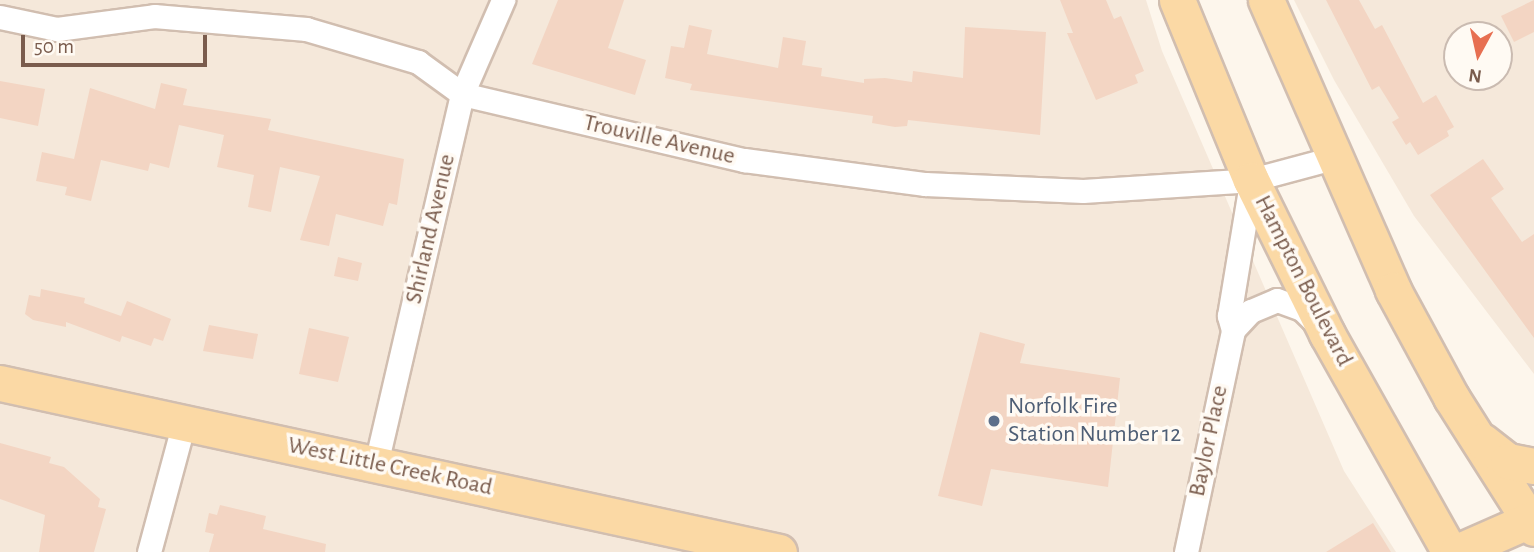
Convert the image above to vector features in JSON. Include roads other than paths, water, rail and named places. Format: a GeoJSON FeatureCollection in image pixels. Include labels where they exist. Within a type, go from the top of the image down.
{"type":"FeatureCollection","features":[{"type":"Feature","properties":{"kind":"main road","name":"Hampton Boulevard"},"geometry":{"type":"LineString","coordinates":[[1177,0],[1251,180],[1327,334],[1450,552]]}},
{"type":"Feature","properties":{"kind":"main road"},"geometry":{"type":"LineString","coordinates":[[1266,0],[1393,290],[1477,437],[1533,522],[1457,552]]}},
{"type":"Feature","properties":{"kind":"main road","name":"West Little Creek Road"},"geometry":{"type":"LineString","coordinates":[[0,383],[779,552]]}},
{"type":"Feature","properties":{"kind":"main road"},"geometry":{"type":"LineString","coordinates":[[1477,437],[1508,461],[1534,466]]}},
{"type":"Feature","properties":{"kind":"street","name":"Shirland Avenue"},"geometry":{"type":"LineString","coordinates":[[376,464],[462,94],[503,0]]}},
{"type":"Feature","properties":{"kind":"street","name":"Trouville Avenue"},"geometry":{"type":"LineString","coordinates":[[0,17],[57,29],[155,16],[306,29],[418,62],[462,94],[744,160],[925,184],[1083,191],[1251,180],[1334,158]]}},
{"type":"Feature","properties":{"kind":"street","name":"Baylor Place"},"geometry":{"type":"LineString","coordinates":[[1186,552],[1233,330],[1229,316],[1247,233],[1251,180]]}},
{"type":"Feature","properties":{"kind":"street"},"geometry":{"type":"LineString","coordinates":[[1233,330],[1251,311],[1277,300],[1302,309],[1327,334]]}},
{"type":"Feature","properties":{"kind":"street"},"geometry":{"type":"LineString","coordinates":[[149,552],[184,422]]}},
{"type":"Feature","properties":{"kind":"place","name":"Norfolk Fire Station Number 12"},"geometry":{"type":"Point","coordinates":[994,421]}}]}
